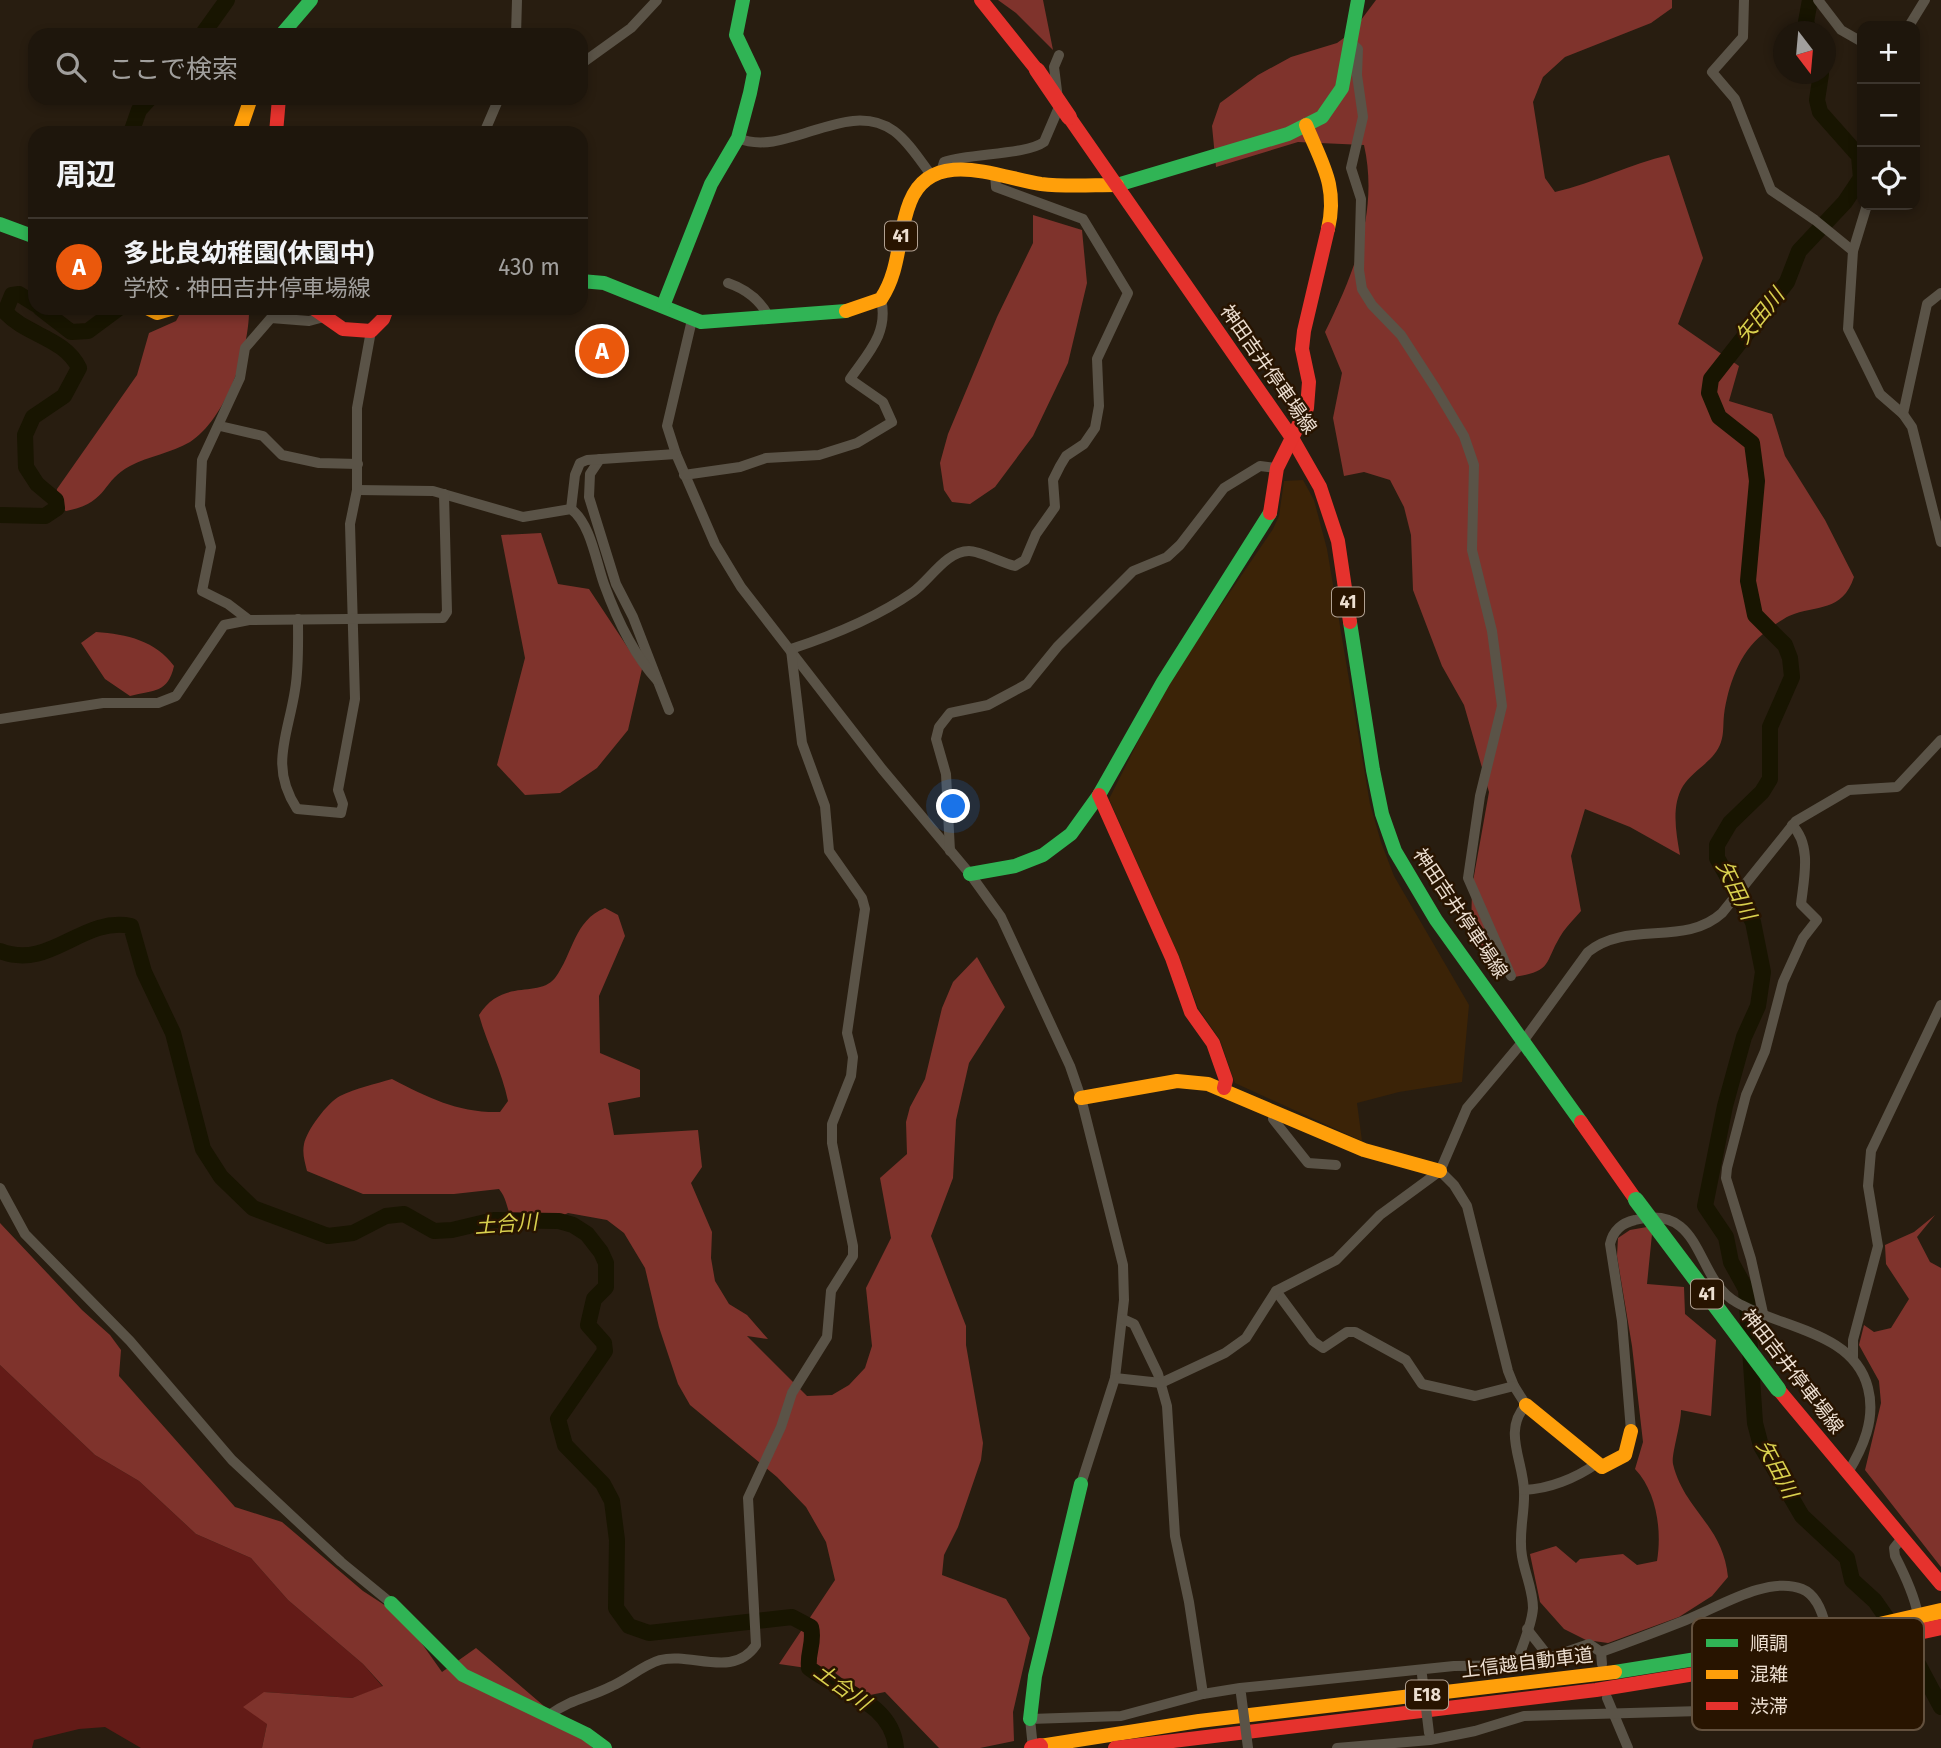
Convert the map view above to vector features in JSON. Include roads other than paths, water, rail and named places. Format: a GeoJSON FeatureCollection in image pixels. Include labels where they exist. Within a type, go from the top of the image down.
{"type":"FeatureCollection","features":[{"type":"Feature","properties":{"kind":"main road"},"geometry":{"type":"LineString","coordinates":[[287,28],[310,0]]}},
{"type":"Feature","properties":{"kind":"main road"},"geometry":{"type":"LineString","coordinates":[[663,306],[711,184],[738,138],[754,73],[736,35],[743,0]]}},
{"type":"Feature","properties":{"kind":"main road","name":"神田吉井停車場線"},"geometry":{"type":"LineString","coordinates":[[982,0],[1037,71],[1117,184],[1292,438],[1320,487],[1338,541],[1382,814],[1395,851],[1436,920],[1636,1200],[1778,1389],[1941,1584]]}},
{"type":"Feature","properties":{"kind":"main road"},"geometry":{"type":"LineString","coordinates":[[937,174],[971,168],[1042,184],[1117,184],[1288,134],[1322,117],[1342,88],[1358,0]]}},
{"type":"Feature","properties":{"kind":"main road"},"geometry":{"type":"LineString","coordinates":[[241,126],[249,105]]}},
{"type":"Feature","properties":{"kind":"main road"},"geometry":{"type":"LineString","coordinates":[[277,126],[278,105]]}},
{"type":"Feature","properties":{"kind":"main road"},"geometry":{"type":"LineString","coordinates":[[970,874],[1014,866],[1043,855],[1071,834],[1099,795],[1163,682],[1269,519],[1277,468],[1307,408],[1309,382],[1302,349],[1304,331],[1334,204],[1330,184],[1306,125]]}},
{"type":"Feature","properties":{"kind":"main road","name":"41"},"geometry":{"type":"LineString","coordinates":[[881,299],[896,271],[903,226],[911,199],[937,174]]}},
{"type":"Feature","properties":{"kind":"main road"},"geometry":{"type":"LineString","coordinates":[[0,224],[28,234]]}},
{"type":"Feature","properties":{"kind":"main road"},"geometry":{"type":"LineString","coordinates":[[588,282],[604,283],[692,320],[850,311],[881,299]]}},
{"type":"Feature","properties":{"kind":"main road"},"geometry":{"type":"LineString","coordinates":[[321,315],[344,329],[371,331],[384,315]]}},
{"type":"Feature","properties":{"kind":"main road"},"geometry":{"type":"LineString","coordinates":[[1099,795],[1172,958],[1191,1012],[1213,1043],[1226,1080],[1224,1088]]}},
{"type":"Feature","properties":{"kind":"main road"},"geometry":{"type":"LineString","coordinates":[[1081,1098],[1177,1082],[1224,1088],[1364,1150],[1440,1171]]}},
{"type":"Feature","properties":{"kind":"main road"},"geometry":{"type":"LineString","coordinates":[[1526,1405],[1602,1467],[1617,1464],[1626,1455],[1631,1431]]}},
{"type":"Feature","properties":{"kind":"main road"},"geometry":{"type":"LineString","coordinates":[[1030,1719],[1035,1676],[1081,1484]]}},
{"type":"Feature","properties":{"kind":"main road"},"geometry":{"type":"LineString","coordinates":[[391,1603],[408,1616],[449,1665],[463,1675],[549,1715],[605,1748]]}},
{"type":"Feature","properties":{"kind":"main road","name":"上信越自動車道"},"geometry":{"type":"LineString","coordinates":[[1917,1618],[1941,1611]]}},
{"type":"Feature","properties":{"kind":"main road","name":"上信越自動車道"},"geometry":{"type":"LineString","coordinates":[[1035,1747],[1199,1721],[1692,1662]]}},
{"type":"Feature","properties":{"kind":"main road","name":"上信越自動車道"},"geometry":{"type":"LineString","coordinates":[[1115,1748],[1213,1734],[1596,1690],[1692,1671]]}},
{"type":"Feature","properties":{"kind":"street"},"geometry":{"type":"LineString","coordinates":[[516,28],[517,0]]}},
{"type":"Feature","properties":{"kind":"street"},"geometry":{"type":"LineString","coordinates":[[588,59],[631,28],[657,0]]}},
{"type":"Feature","properties":{"kind":"street"},"geometry":{"type":"LineString","coordinates":[[1744,0],[1743,37],[1712,72],[1735,99],[1771,190],[1815,220],[1853,251]]}},
{"type":"Feature","properties":{"kind":"street"},"geometry":{"type":"LineString","coordinates":[[1912,21],[1924,0]]}},
{"type":"Feature","properties":{"kind":"street"},"geometry":{"type":"LineString","coordinates":[[1819,2],[1841,30],[1857,39]]}},
{"type":"Feature","properties":{"kind":"street"},"geometry":{"type":"LineString","coordinates":[[1349,41],[1358,49],[1357,75],[1363,106],[1362,133],[1352,156],[1351,168],[1361,200],[1359,270],[1362,289],[1372,305],[1401,335],[1436,389],[1464,436],[1474,465],[1472,550],[1492,631],[1502,706],[1480,796],[1468,878],[1511,976]]}},
{"type":"Feature","properties":{"kind":"street"},"geometry":{"type":"LineString","coordinates":[[738,138],[754,145],[846,122],[863,122],[887,127],[896,133],[937,174],[944,162],[962,156],[1027,149],[1044,142],[1059,107],[1054,67],[1059,55]]}},
{"type":"Feature","properties":{"kind":"street"},"geometry":{"type":"LineString","coordinates":[[487,126],[497,105]]}},
{"type":"Feature","properties":{"kind":"street"},"geometry":{"type":"LineString","coordinates":[[791,649],[835,634],[881,611],[913,592],[938,567],[960,554],[969,551],[1015,566],[1026,560],[1036,534],[1055,507],[1053,480],[1060,466],[1066,456],[1084,444],[1095,428],[1099,406],[1097,359],[1128,293],[1083,219],[996,187],[995,175]]}},
{"type":"Feature","properties":{"kind":"street"},"geometry":{"type":"LineString","coordinates":[[1865,210],[1853,251],[1848,329],[1880,394],[1903,414],[1912,427],[1941,542]]}},
{"type":"Feature","properties":{"kind":"street"},"geometry":{"type":"LineString","coordinates":[[727,283],[761,303],[769,317]]}},
{"type":"Feature","properties":{"kind":"street"},"geometry":{"type":"LineString","coordinates":[[1903,414],[1927,304],[1941,293]]}},
{"type":"Feature","properties":{"kind":"street"},"geometry":{"type":"LineString","coordinates":[[684,475],[740,467],[766,458],[819,455],[857,443],[892,422],[883,402],[850,379],[882,332],[884,319],[881,299]]}},
{"type":"Feature","properties":{"kind":"street"},"geometry":{"type":"LineString","coordinates":[[249,620],[228,604],[202,591],[211,547],[200,506],[202,460],[240,378],[245,348],[271,318],[309,320],[315,315]]}},
{"type":"Feature","properties":{"kind":"street"},"geometry":{"type":"LineString","coordinates":[[692,320],[667,426],[684,475],[725,563],[882,769],[970,874],[1000,917],[1018,952],[1081,1098],[1123,1265],[1122,1319],[1115,1378],[1081,1484]]}},
{"type":"Feature","properties":{"kind":"street"},"geometry":{"type":"LineString","coordinates":[[298,620],[296,684],[282,745],[284,789],[298,809],[341,813],[343,804],[338,790],[349,745],[348,724],[355,699],[350,618],[350,524],[358,490],[357,408],[371,331]]}},
{"type":"Feature","properties":{"kind":"street"},"geometry":{"type":"LineString","coordinates":[[220,426],[263,436],[282,454],[318,463],[358,464]]}},
{"type":"Feature","properties":{"kind":"street"},"geometry":{"type":"LineString","coordinates":[[571,509],[579,463],[676,454]]}},
{"type":"Feature","properties":{"kind":"street"},"geometry":{"type":"LineString","coordinates":[[600,459],[590,474],[589,497],[616,584],[633,617],[669,710]]}},
{"type":"Feature","properties":{"kind":"street"},"geometry":{"type":"LineString","coordinates":[[950,851],[946,774],[936,739],[939,727],[950,713],[988,705],[1027,684],[1058,646],[1133,571],[1167,557],[1180,545],[1224,488],[1260,466],[1277,468]]}},
{"type":"Feature","properties":{"kind":"street"},"geometry":{"type":"LineString","coordinates":[[358,490],[444,494],[523,517],[571,509],[577,514],[593,549],[618,619],[657,680]]}},
{"type":"Feature","properties":{"kind":"street"},"geometry":{"type":"LineString","coordinates":[[0,719],[103,703],[158,702],[176,696],[220,629],[249,620],[443,618],[447,612],[444,494]]}},
{"type":"Feature","properties":{"kind":"street"},"geometry":{"type":"LineString","coordinates":[[549,1715],[568,1702],[610,1688],[661,1660],[732,1663],[750,1653],[757,1640],[748,1498],[781,1427],[792,1393],[827,1337],[831,1292],[853,1256],[832,1143],[832,1124],[851,1076],[853,1057],[848,1033],[865,909],[862,898],[829,851],[825,806],[802,743],[791,649]]}},
{"type":"Feature","properties":{"kind":"street"},"geometry":{"type":"LineString","coordinates":[[1115,1378],[1161,1383],[1195,1369],[1246,1338],[1276,1291],[1336,1260],[1380,1215],[1440,1171],[1467,1108],[1524,1040],[1588,952],[1599,943],[1625,934],[1707,925],[1722,913],[1792,825],[1849,790],[1897,788],[1941,740]]}},
{"type":"Feature","properties":{"kind":"street"},"geometry":{"type":"LineString","coordinates":[[1759,1312],[1751,1259],[1726,1178],[1746,1095],[1765,1051],[1783,982],[1803,938],[1817,920],[1801,904],[1806,856],[1798,831],[1792,825]]}},
{"type":"Feature","properties":{"kind":"street"},"geometry":{"type":"LineString","coordinates":[[1853,1358],[1853,1340],[1878,1246],[1868,1186],[1871,1151],[1941,1005]]}},
{"type":"Feature","properties":{"kind":"street"},"geometry":{"type":"LineString","coordinates":[[1275,1111],[1273,1119],[1308,1163],[1336,1165]]}},
{"type":"Feature","properties":{"kind":"street"},"geometry":{"type":"LineString","coordinates":[[1440,1171],[1454,1185],[1472,1219],[1514,1386],[1526,1405],[1519,1412],[1515,1428],[1515,1452],[1524,1490],[1520,1542],[1532,1592],[1533,1612],[1516,1665]]}},
{"type":"Feature","properties":{"kind":"street"},"geometry":{"type":"LineString","coordinates":[[0,1188],[26,1234],[131,1341],[232,1460],[341,1562],[391,1603]]}},
{"type":"Feature","properties":{"kind":"street"},"geometry":{"type":"LineString","coordinates":[[1631,1431],[1622,1321],[1609,1254],[1612,1234],[1624,1223],[1646,1218],[1666,1221],[1687,1231],[1701,1250],[1706,1272],[1718,1289],[1736,1303],[1832,1343],[1853,1358],[1864,1375],[1870,1408],[1860,1452],[1847,1474]]}},
{"type":"Feature","properties":{"kind":"street"},"geometry":{"type":"LineString","coordinates":[[1276,1291],[1313,1341],[1323,1348],[1346,1332],[1355,1332],[1406,1360],[1422,1384],[1475,1396],[1514,1386]]}},
{"type":"Feature","properties":{"kind":"street"},"geometry":{"type":"LineString","coordinates":[[1122,1319],[1134,1324],[1161,1383],[1170,1430],[1178,1563],[1189,1602],[1203,1693]]}},
{"type":"Feature","properties":{"kind":"street"},"geometry":{"type":"LineString","coordinates":[[1524,1490],[1537,1490],[1581,1474],[1596,1464]]}},
{"type":"Feature","properties":{"kind":"street"},"geometry":{"type":"LineString","coordinates":[[1902,1538],[1894,1548],[1895,1556],[1920,1603],[1927,1628],[1924,1639]]}},
{"type":"Feature","properties":{"kind":"street"},"geometry":{"type":"LineString","coordinates":[[1601,1652],[1740,1596],[1789,1585],[1805,1589],[1816,1601],[1824,1618]]}},
{"type":"Feature","properties":{"kind":"street"},"geometry":{"type":"LineString","coordinates":[[1527,1629],[1549,1657]]}},
{"type":"Feature","properties":{"kind":"street"},"geometry":{"type":"LineString","coordinates":[[1035,1747],[1030,1719],[1121,1716],[1203,1693],[1421,1672],[1528,1665],[1589,1644],[1601,1652]]}},
{"type":"Feature","properties":{"kind":"street"},"geometry":{"type":"LineString","coordinates":[[1601,1652],[1602,1664]]}},
{"type":"Feature","properties":{"kind":"street"},"geometry":{"type":"LineString","coordinates":[[1421,1672],[1430,1737]]}},
{"type":"Feature","properties":{"kind":"street"},"geometry":{"type":"LineString","coordinates":[[1240,1691],[1248,1748]]}},
{"type":"Feature","properties":{"kind":"street"},"geometry":{"type":"LineString","coordinates":[[1607,1698],[1628,1748]]}},
{"type":"Feature","properties":{"kind":"street"},"geometry":{"type":"LineString","coordinates":[[1337,1748],[1475,1731],[1524,1716],[1692,1710]]}},
{"type":"Feature","properties":{"kind":"waterway","name":"土合川"},"geometry":{"type":"LineString","coordinates":[[207,28],[227,0]]}},
{"type":"Feature","properties":{"kind":"waterway","name":"矢田川"},"geometry":{"type":"LineString","coordinates":[[1806,21],[1810,0]]}},
{"type":"Feature","properties":{"kind":"waterway","name":"矢田川"},"geometry":{"type":"LineString","coordinates":[[1819,84],[1817,100],[1820,112],[1859,156],[1861,178],[1845,202],[1799,251],[1787,282],[1711,379],[1709,393],[1719,417],[1752,443],[1757,481],[1748,581],[1755,615],[1785,645],[1790,658],[1792,677],[1770,727],[1770,779],[1762,792],[1730,823],[1717,845],[1717,858],[1753,922],[1763,972],[1758,1006],[1744,1037],[1725,1106],[1705,1206],[1726,1237],[1731,1262],[1746,1289],[1755,1423],[1761,1446],[1802,1516],[1847,1558],[1852,1580],[1875,1601],[1887,1618]]}},
{"type":"Feature","properties":{"kind":"waterway","name":"土合川"},"geometry":{"type":"LineString","coordinates":[[133,126],[144,105]]}},
{"type":"Feature","properties":{"kind":"waterway","name":"土合川"},"geometry":{"type":"LineString","coordinates":[[0,515],[45,516],[57,508],[56,500],[37,484],[26,467],[25,435],[33,417],[64,396],[79,368],[73,358],[55,343],[23,326],[5,312],[12,295],[19,294],[28,300]]}},
{"type":"Feature","properties":{"kind":"waterway","name":"土合川"},"geometry":{"type":"LineString","coordinates":[[49,315],[71,332],[88,331],[110,315]]}},
{"type":"Feature","properties":{"kind":"waterway","name":"土合川"},"geometry":{"type":"LineString","coordinates":[[0,951],[18,955],[35,954],[97,928],[131,926],[144,972],[173,1033],[203,1149],[221,1177],[253,1208],[328,1236],[353,1233],[386,1216],[404,1214],[434,1231],[452,1230],[494,1220],[559,1221],[573,1225],[587,1234],[606,1263],[606,1287],[594,1299],[588,1325],[604,1343],[605,1351],[558,1419],[565,1445],[603,1484],[612,1501],[617,1540],[616,1608],[629,1626],[649,1633],[792,1617],[811,1627],[809,1668],[875,1709],[885,1719],[896,1748]]}},
{"type":"Feature","properties":{"kind":"waterway","name":"矢田川"},"geometry":{"type":"LineString","coordinates":[[1924,1675],[1941,1707]]}},
{"type":"Feature","properties":{"kind":"place","name":"多比良幼稚園(休園中)"},"geometry":{"type":"Point","coordinates":[602,351]}}]}
